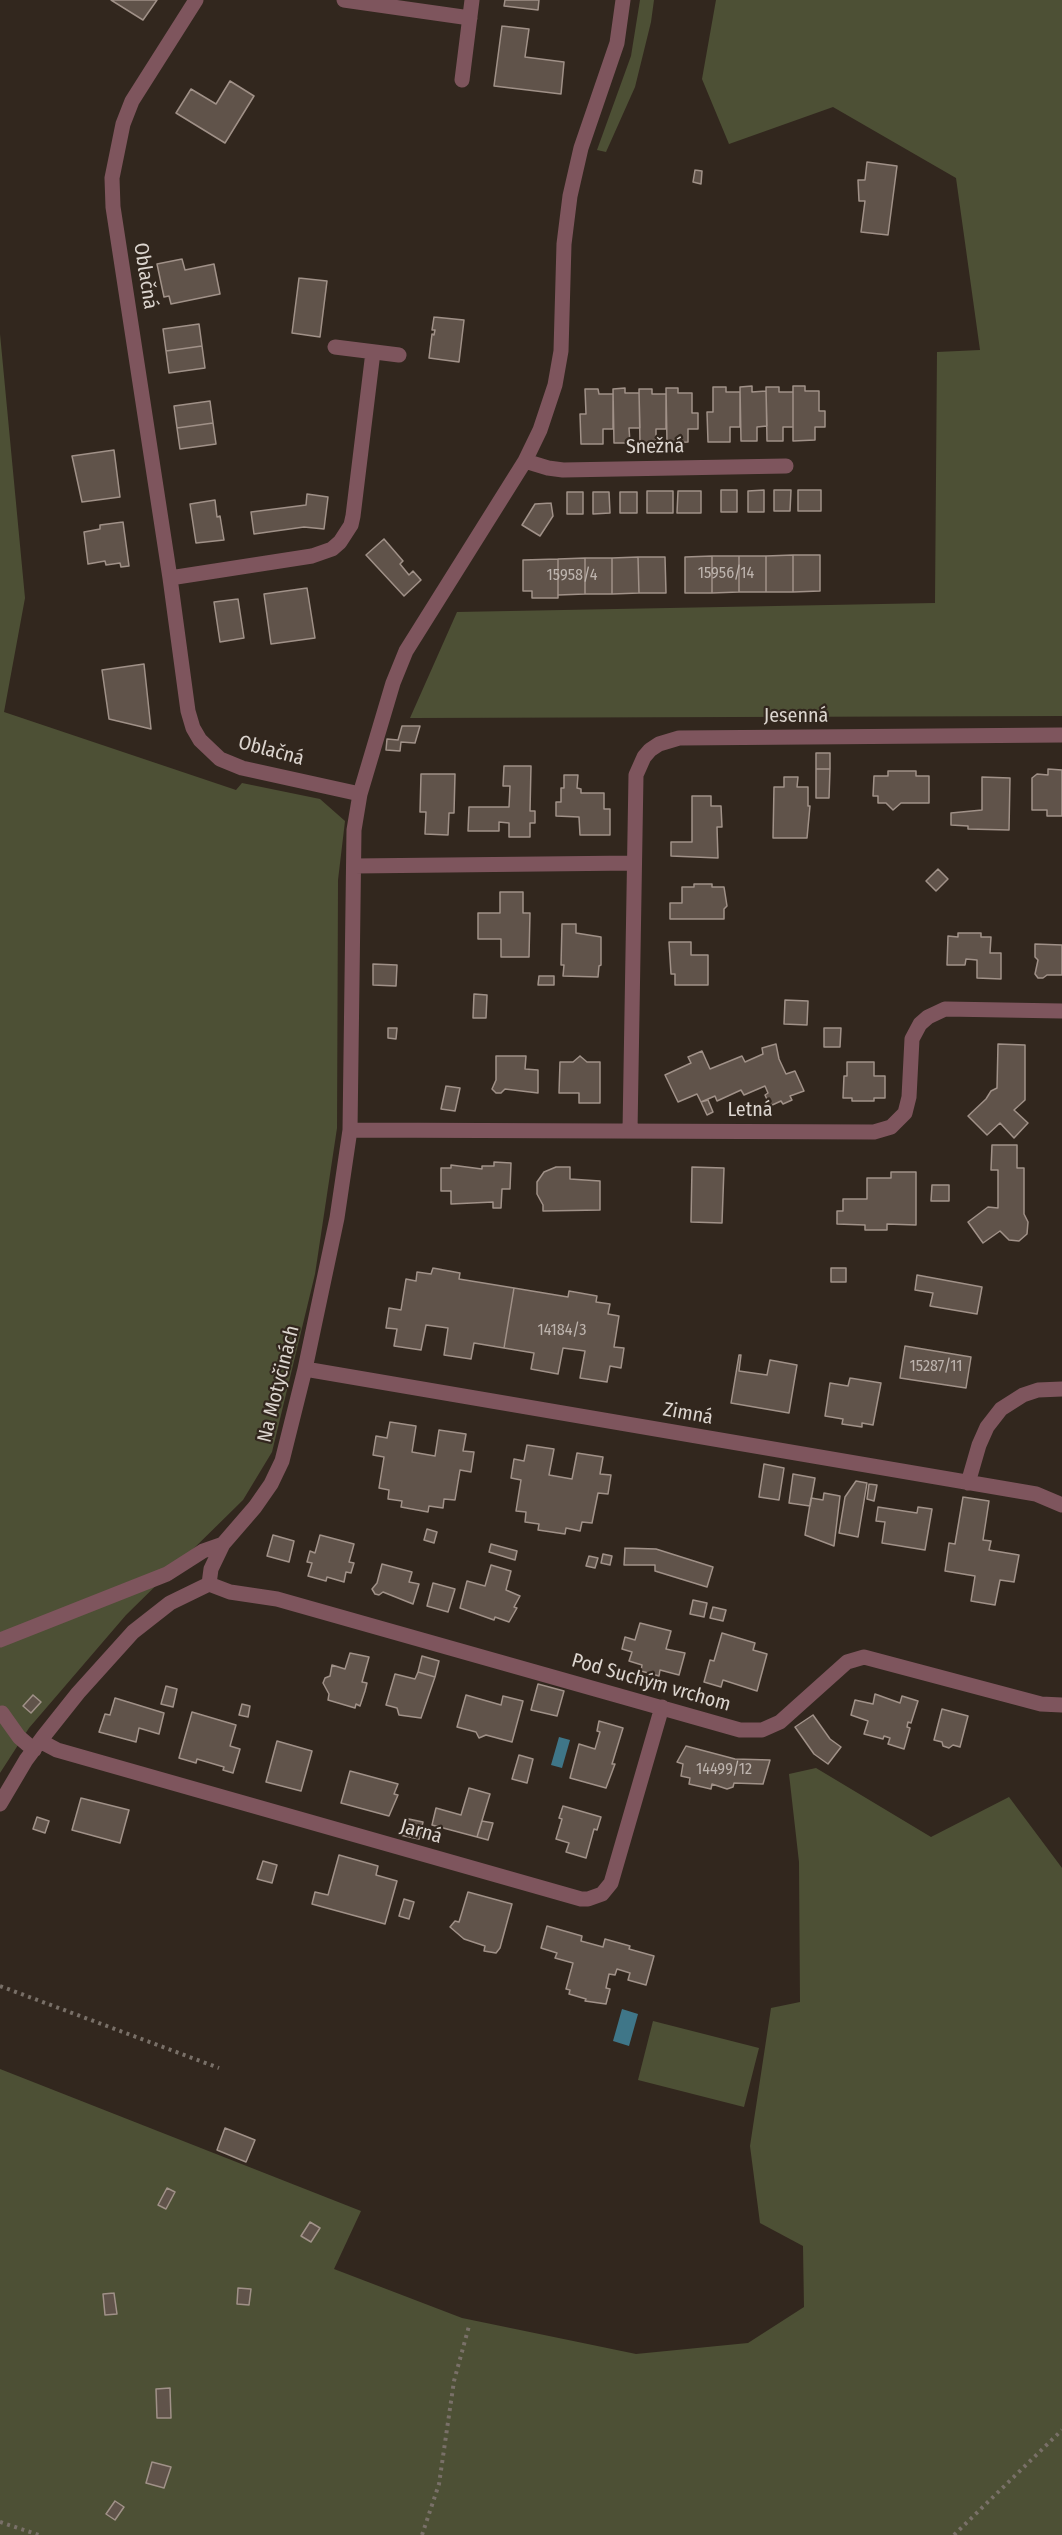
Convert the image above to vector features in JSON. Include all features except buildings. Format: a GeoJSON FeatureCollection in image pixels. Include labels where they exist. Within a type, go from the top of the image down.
{"type":"FeatureCollection","features":[{"type":"Feature","properties":{"kind":"street","name":"Oblačná"},"geometry":{"type":"LineString","coordinates":[[196,0],[132,100],[123,124],[112,178],[114,217],[170,578],[188,711],[193,728],[208,750],[220,759],[242,768],[360,794]]}},
{"type":"Feature","properties":{"kind":"street"},"geometry":{"type":"LineString","coordinates":[[344,0],[470,18]]}},
{"type":"Feature","properties":{"kind":"street"},"geometry":{"type":"LineString","coordinates":[[462,80],[472,0]]}},
{"type":"Feature","properties":{"kind":"street","name":"Na Motyčinách"},"geometry":{"type":"LineString","coordinates":[[209,1584],[211,1569],[223,1544],[255,1508],[272,1484],[282,1461],[306,1369],[337,1218],[350,1130],[354,830],[360,794],[393,683],[406,651],[525,461],[540,429],[555,385],[561,351],[564,244],[570,196],[581,148],[617,43],[623,0]]}},
{"type":"Feature","properties":{"kind":"street"},"geometry":{"type":"LineString","coordinates":[[335,347],[399,355]]}},
{"type":"Feature","properties":{"kind":"street"},"geometry":{"type":"LineString","coordinates":[[170,578],[312,556],[332,549],[340,542],[353,516],[373,352]]}},
{"type":"Feature","properties":{"kind":"street","name":"Snežná"},"geometry":{"type":"LineString","coordinates":[[525,461],[563,470],[786,466]]}},
{"type":"Feature","properties":{"kind":"street","name":"Jesenná"},"geometry":{"type":"LineString","coordinates":[[630,1131],[636,775],[639,765],[650,750],[669,740],[1062,735]]}},
{"type":"Feature","properties":{"kind":"street"},"geometry":{"type":"LineString","coordinates":[[354,866],[634,863]]}},
{"type":"Feature","properties":{"kind":"street","name":"Letná"},"geometry":{"type":"LineString","coordinates":[[350,1130],[882,1130],[891,1127],[905,1113],[909,1097],[912,1039],[920,1024],[928,1017],[945,1009],[1062,1011]]}},
{"type":"Feature","properties":{"kind":"street","name":"Zimná"},"geometry":{"type":"LineString","coordinates":[[306,1369],[1036,1494],[1062,1505]]}},
{"type":"Feature","properties":{"kind":"street"},"geometry":{"type":"LineString","coordinates":[[968,1483],[987,1427],[1001,1409],[1023,1395],[1038,1390],[1062,1389]]}},
{"type":"Feature","properties":{"kind":"street"},"geometry":{"type":"LineString","coordinates":[[0,1640],[167,1574],[203,1551],[223,1544]]}},
{"type":"Feature","properties":{"kind":"street"},"geometry":{"type":"LineString","coordinates":[[0,1804],[37,1745],[78,1693],[133,1632],[170,1603],[209,1584]]}},
{"type":"Feature","properties":{"kind":"street","name":"Pod Suchým vrchom"},"geometry":{"type":"LineString","coordinates":[[209,1584],[230,1592],[278,1599],[740,1730],[762,1730],[780,1722],[847,1662],[864,1657],[1041,1704],[1062,1705]]}},
{"type":"Feature","properties":{"kind":"street","name":"Jarná"},"geometry":{"type":"LineString","coordinates":[[37,1745],[581,1899],[588,1899],[602,1894],[611,1884],[662,1707]]}},
{"type":"Feature","properties":{"kind":"street"},"geometry":{"type":"LineString","coordinates":[[2,1713],[19,1737],[37,1745]]}},
{"type":"Feature","properties":{"kind":"path"},"geometry":{"type":"LineString","coordinates":[[0,1986],[219,2068]]}},
{"type":"Feature","properties":{"kind":"path"},"geometry":{"type":"LineString","coordinates":[[422,2535],[439,2484],[454,2381],[469,2326]]}},
{"type":"Feature","properties":{"kind":"path"},"geometry":{"type":"LineString","coordinates":[[954,2535],[1062,2430]]}},
{"type":"Feature","properties":{"kind":"path"},"geometry":{"type":"LineString","coordinates":[[0,2522],[39,2535]]}},
{"type":"Feature","properties":{"kind":"green space"},"geometry":{"type":"Polygon","coordinates":[[[640,0],[654,0],[635,87],[606,152],[597,150],[631,56],[640,0]]]}},
{"type":"Feature","properties":{"kind":"green space"},"geometry":{"type":"Polygon","coordinates":[[[716,0],[1062,0],[1062,716],[410,718],[457,612],[935,603],[937,352],[980,350],[956,178],[833,107],[729,144],[702,79],[716,0]]]}},
{"type":"Feature","properties":{"kind":"green space"},"geometry":{"type":"Polygon","coordinates":[[[0,334],[25,598],[4,712],[236,790],[242,783],[320,799],[345,821],[338,880],[337,1128],[315,1274],[272,1452],[243,1500],[126,1615],[29,1728],[0,1773],[0,334]]]}},
{"type":"Feature","properties":{"kind":"green space"},"geometry":{"type":"Polygon","coordinates":[[[816,1768],[931,1837],[1009,1797],[1062,1868],[1062,2535],[0,2535],[0,2069],[361,2211],[334,2269],[462,2318],[636,2354],[748,2343],[804,2307],[803,2246],[760,2223],[750,2146],[771,2008],[800,2002],[799,1862],[789,1774],[816,1768]]]}},
{"type":"Feature","properties":{"kind":"green space"},"geometry":{"type":"Polygon","coordinates":[[[653,2021],[759,2048],[744,2107],[638,2080],[653,2021]]]}},
{"type":"Feature","properties":{"kind":"water"},"geometry":{"type":"Polygon","coordinates":[[[559,1737],[570,1740],[562,1768],[551,1765],[559,1737]]]}},
{"type":"Feature","properties":{"kind":"water"},"geometry":{"type":"Polygon","coordinates":[[[622,2009],[638,2014],[629,2046],[613,2041],[622,2009]]]}}]}
